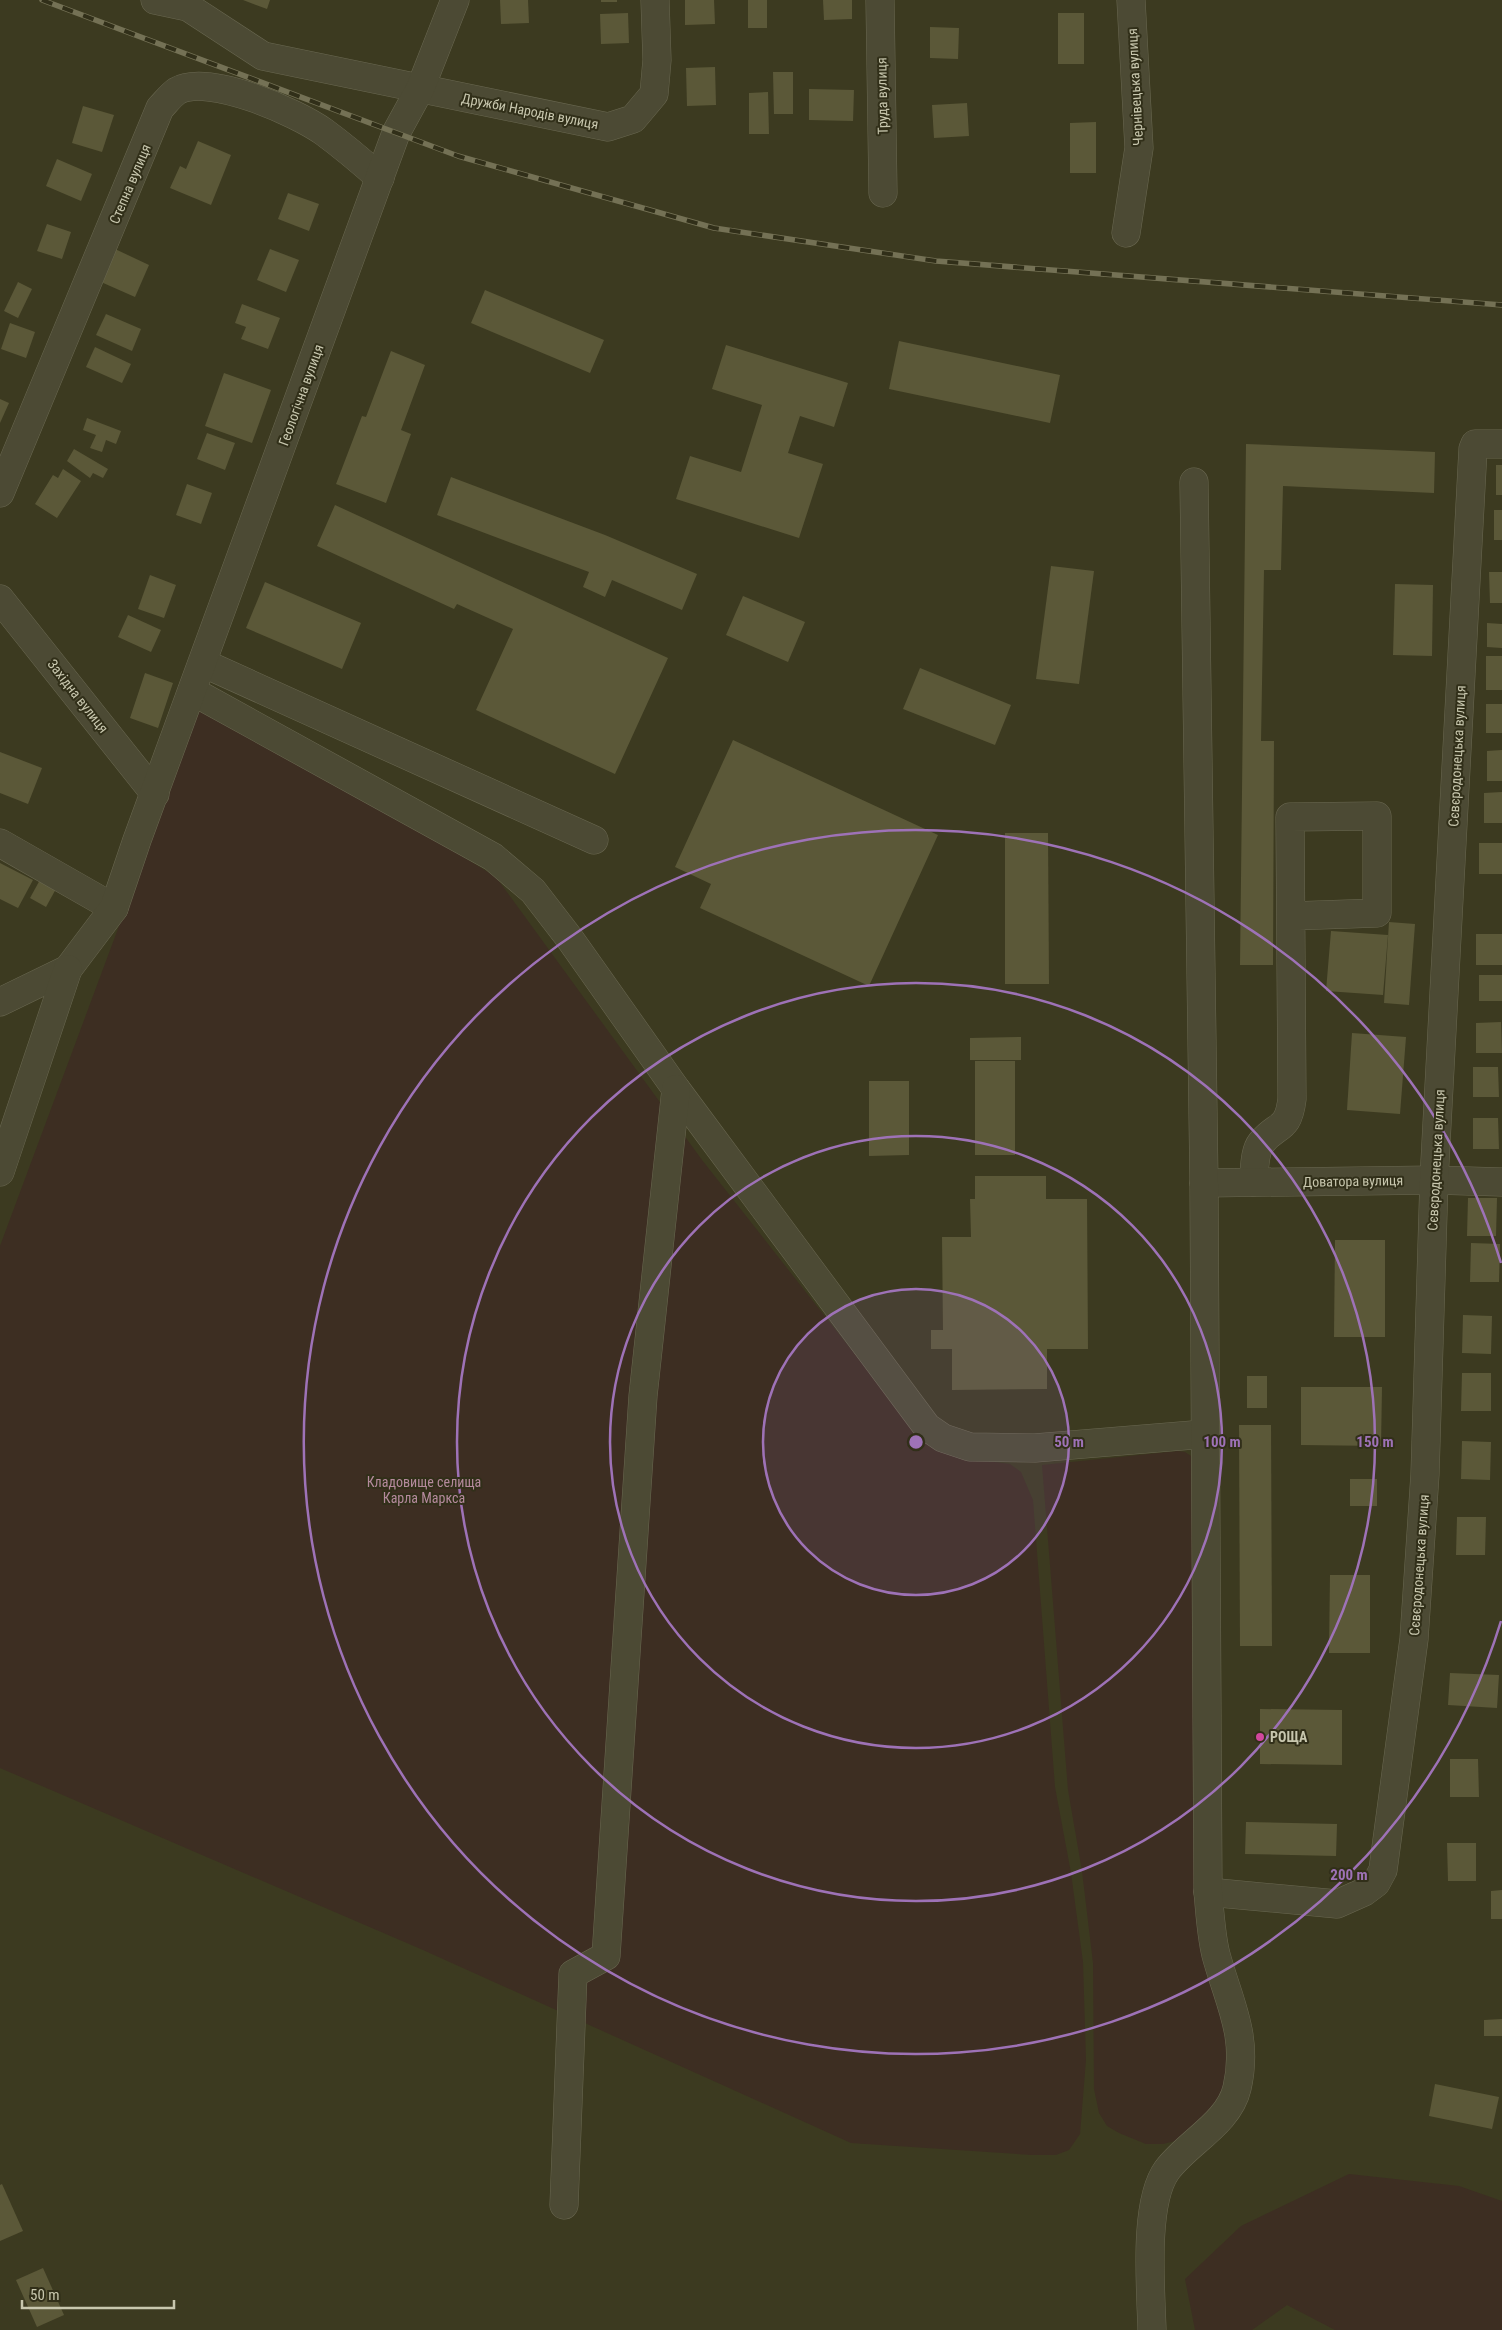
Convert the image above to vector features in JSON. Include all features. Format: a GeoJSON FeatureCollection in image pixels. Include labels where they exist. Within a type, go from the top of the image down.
{"type":"FeatureCollection","features":[{"type":"Feature","properties":{"kind":"street","name":"Дружби Народів вулиця"},"geometry":{"type":"LineString","coordinates":[[155,0],[189,4],[263,56],[608,127],[633,119],[654,94],[657,60],[655,0]]}},
{"type":"Feature","properties":{"kind":"street","name":"Геологічна вулиця"},"geometry":{"type":"LineString","coordinates":[[68,969],[114,908],[396,133],[420,89],[456,0]]}},
{"type":"Feature","properties":{"kind":"street","name":"Труда вулиця"},"geometry":{"type":"LineString","coordinates":[[880,0],[883,193]]}},
{"type":"Feature","properties":{"kind":"street","name":"Чернівецька вулиця"},"geometry":{"type":"LineString","coordinates":[[1126,233],[1139,148],[1131,0]]}},
{"type":"Feature","properties":{"kind":"street","name":"Степна вулиця"},"geometry":{"type":"LineString","coordinates":[[0,493],[160,108],[176,91],[195,85],[274,104],[323,131],[380,178]]}},
{"type":"Feature","properties":{"kind":"street","name":"Сєвєродонецька вулиця"},"geometry":{"type":"LineString","coordinates":[[1208,1892],[1337,1904],[1364,1892],[1376,1883],[1383,1870],[1414,1639],[1425,1474],[1434,1180],[1473,450],[1475,444],[1502,444]]}},
{"type":"Feature","properties":{"kind":"street"},"geometry":{"type":"LineString","coordinates":[[1152,2330],[1150,2236],[1154,2203],[1166,2171],[1232,2105],[1241,2055],[1239,2026],[1216,1954],[1208,1892],[1204,1183],[1194,482]]}},
{"type":"Feature","properties":{"kind":"street","name":"Західна вулиця"},"geometry":{"type":"LineString","coordinates":[[0,599],[155,794]]}},
{"type":"Feature","properties":{"kind":"street"},"geometry":{"type":"LineString","coordinates":[[203,663],[594,840]]}},
{"type":"Feature","properties":{"kind":"street"},"geometry":{"type":"LineString","coordinates":[[192,691],[493,857],[533,891],[570,939],[676,1089],[927,1427],[943,1438],[970,1447],[1035,1448],[1205,1434]]}},
{"type":"Feature","properties":{"kind":"street"},"geometry":{"type":"LineString","coordinates":[[1253,1182],[1257,1155],[1261,1143],[1282,1126],[1290,1114],[1292,1106],[1290,817],[1377,816],[1378,913],[1291,916]]}},
{"type":"Feature","properties":{"kind":"street"},"geometry":{"type":"LineString","coordinates":[[0,843],[114,908]]}},
{"type":"Feature","properties":{"kind":"street"},"geometry":{"type":"LineString","coordinates":[[0,1002],[68,969]]}},
{"type":"Feature","properties":{"kind":"street"},"geometry":{"type":"LineString","coordinates":[[0,1172],[68,969]]}},
{"type":"Feature","properties":{"kind":"street"},"geometry":{"type":"LineString","coordinates":[[564,2205],[573,1974],[606,1956],[643,1396],[676,1089]]}},
{"type":"Feature","properties":{"kind":"street","name":"Доватора вулиця"},"geometry":{"type":"LineString","coordinates":[[1204,1183],[1434,1180],[1502,1182]]}},
{"type":"Feature","properties":{"kind":"green space","name":"Кладовище селища Карла Маркса"},"geometry":{"type":"Polygon","coordinates":[[[199,711],[362,795],[496,877],[702,1160],[919,1436],[935,1449],[956,1457],[1010,1464],[1021,1472],[1033,1500],[1055,1787],[1071,1873],[1083,1962],[1086,2060],[1080,2134],[1069,2150],[1056,2155],[1032,2155],[851,2143],[423,1950],[0,1768],[0,1246],[199,711]]]}},
{"type":"Feature","properties":{"kind":"green space"},"geometry":{"type":"Polygon","coordinates":[[[1178,1451],[1185,1452],[1194,1458],[1229,2051],[1225,2081],[1220,2099],[1183,2139],[1163,2144],[1146,2144],[1107,2126],[1099,2113],[1094,2089],[1093,1963],[1082,1871],[1068,1790],[1042,1465],[1178,1451]]]}},
{"type":"Feature","properties":{"kind":"green space"},"geometry":{"type":"Polygon","coordinates":[[[1349,2174],[1459,2186],[1502,2201],[1502,2330],[1335,2330],[1287,2305],[1252,2330],[1195,2330],[1185,2279],[1241,2226],[1349,2174]]]}},
{"type":"Feature","properties":{"kind":"building"},"geometry":{"type":"Polygon","coordinates":[[[243,0],[270,0],[267,9],[243,0]]]}},
{"type":"Feature","properties":{"kind":"building"},"geometry":{"type":"Polygon","coordinates":[[[500,0],[528,0],[529,23],[501,24],[500,0]]]}},
{"type":"Feature","properties":{"kind":"building"},"geometry":{"type":"Polygon","coordinates":[[[601,0],[617,0],[617,2],[601,2],[601,0]]]}},
{"type":"Feature","properties":{"kind":"building"},"geometry":{"type":"Polygon","coordinates":[[[685,0],[714,0],[715,24],[685,25],[685,0]]]}},
{"type":"Feature","properties":{"kind":"building"},"geometry":{"type":"Polygon","coordinates":[[[748,0],[767,0],[767,28],[748,28],[748,0]]]}},
{"type":"Feature","properties":{"kind":"building"},"geometry":{"type":"Polygon","coordinates":[[[823,0],[852,0],[852,19],[824,20],[823,0]]]}},
{"type":"Feature","properties":{"kind":"building"},"geometry":{"type":"Polygon","coordinates":[[[628,13],[629,43],[601,44],[600,14],[628,13]]]}},
{"type":"Feature","properties":{"kind":"building"},"geometry":{"type":"Polygon","coordinates":[[[1058,13],[1084,13],[1084,64],[1058,64],[1058,13]]]}},
{"type":"Feature","properties":{"kind":"building"},"geometry":{"type":"Polygon","coordinates":[[[930,27],[959,28],[958,59],[930,58],[930,27]]]}},
{"type":"Feature","properties":{"kind":"building"},"geometry":{"type":"Polygon","coordinates":[[[715,67],[716,105],[687,106],[686,68],[715,67]]]}},
{"type":"Feature","properties":{"kind":"building"},"geometry":{"type":"Polygon","coordinates":[[[773,72],[793,72],[793,114],[774,114],[773,72]]]}},
{"type":"Feature","properties":{"kind":"building"},"geometry":{"type":"Polygon","coordinates":[[[809,89],[854,90],[853,121],[809,120],[809,89]]]}},
{"type":"Feature","properties":{"kind":"building"},"geometry":{"type":"Polygon","coordinates":[[[768,92],[769,134],[749,134],[749,93],[768,92]]]}},
{"type":"Feature","properties":{"kind":"building"},"geometry":{"type":"Polygon","coordinates":[[[967,103],[969,136],[934,138],[932,105],[967,103]]]}},
{"type":"Feature","properties":{"kind":"building"},"geometry":{"type":"Polygon","coordinates":[[[83,106],[114,115],[102,152],[72,143],[83,106]]]}},
{"type":"Feature","properties":{"kind":"building"},"geometry":{"type":"Polygon","coordinates":[[[1096,122],[1096,173],[1070,173],[1070,123],[1096,122]]]}},
{"type":"Feature","properties":{"kind":"building"},"geometry":{"type":"Polygon","coordinates":[[[198,141],[231,155],[211,205],[170,188],[180,166],[186,169],[198,141]]]}},
{"type":"Feature","properties":{"kind":"building"},"geometry":{"type":"Polygon","coordinates":[[[57,159],[92,174],[81,201],[46,186],[57,159]]]}},
{"type":"Feature","properties":{"kind":"building"},"geometry":{"type":"Polygon","coordinates":[[[288,193],[319,204],[309,231],[278,219],[288,193]]]}},
{"type":"Feature","properties":{"kind":"building"},"geometry":{"type":"Polygon","coordinates":[[[47,224],[71,232],[62,259],[37,251],[47,224]]]}},
{"type":"Feature","properties":{"kind":"building"},"geometry":{"type":"Polygon","coordinates":[[[115,249],[149,265],[135,297],[101,282],[115,249]]]}},
{"type":"Feature","properties":{"kind":"building"},"geometry":{"type":"Polygon","coordinates":[[[270,249],[299,260],[286,292],[257,280],[270,249]]]}},
{"type":"Feature","properties":{"kind":"building"},"geometry":{"type":"Polygon","coordinates":[[[18,282],[32,289],[18,318],[4,311],[18,282]]]}},
{"type":"Feature","properties":{"kind":"building"},"geometry":{"type":"Polygon","coordinates":[[[485,290],[604,340],[590,373],[471,323],[485,290]]]}},
{"type":"Feature","properties":{"kind":"building"},"geometry":{"type":"Polygon","coordinates":[[[242,304],[280,318],[268,349],[241,339],[246,327],[235,323],[242,304]]]}},
{"type":"Feature","properties":{"kind":"building"},"geometry":{"type":"Polygon","coordinates":[[[106,314],[141,329],[132,351],[96,335],[106,314]]]}},
{"type":"Feature","properties":{"kind":"building"},"geometry":{"type":"Polygon","coordinates":[[[10,323],[35,332],[26,358],[1,349],[10,323]]]}},
{"type":"Feature","properties":{"kind":"building"},"geometry":{"type":"Polygon","coordinates":[[[899,341],[1060,375],[1050,423],[889,389],[899,341]]]}},
{"type":"Feature","properties":{"kind":"building"},"geometry":{"type":"Polygon","coordinates":[[[726,345],[848,383],[834,427],[800,416],[788,453],[823,464],[799,538],[676,499],[690,456],[741,472],[762,405],[712,389],[726,345]]]}},
{"type":"Feature","properties":{"kind":"building"},"geometry":{"type":"Polygon","coordinates":[[[95,347],[131,364],[122,383],[86,367],[95,347]]]}},
{"type":"Feature","properties":{"kind":"building"},"geometry":{"type":"Polygon","coordinates":[[[391,351],[425,365],[401,430],[411,434],[386,503],[336,484],[362,416],[366,417],[391,351]]]}},
{"type":"Feature","properties":{"kind":"building"},"geometry":{"type":"Polygon","coordinates":[[[224,373],[271,390],[252,443],[205,426],[224,373]]]}},
{"type":"Feature","properties":{"kind":"building"},"geometry":{"type":"Polygon","coordinates":[[[0,399],[9,403],[0,423],[0,399]]]}},
{"type":"Feature","properties":{"kind":"building"},"geometry":{"type":"Polygon","coordinates":[[[87,418],[121,431],[116,444],[106,440],[102,452],[90,448],[96,435],[83,430],[87,418]]]}},
{"type":"Feature","properties":{"kind":"building"},"geometry":{"type":"Polygon","coordinates":[[[207,433],[235,443],[225,470],[197,459],[207,433]]]}},
{"type":"Feature","properties":{"kind":"building"},"geometry":{"type":"Polygon","coordinates":[[[1246,444],[1435,452],[1434,493],[1283,486],[1281,570],[1264,570],[1261,741],[1274,741],[1273,965],[1240,965],[1246,444]]]}},
{"type":"Feature","properties":{"kind":"building"},"geometry":{"type":"Polygon","coordinates":[[[74,449],[108,469],[103,478],[93,473],[90,478],[67,461],[74,449]]]}},
{"type":"Feature","properties":{"kind":"building"},"geometry":{"type":"Polygon","coordinates":[[[1496,465],[1502,465],[1502,495],[1496,495],[1496,465]]]}},
{"type":"Feature","properties":{"kind":"building"},"geometry":{"type":"Polygon","coordinates":[[[63,469],[81,481],[57,518],[35,504],[53,475],[58,478],[63,469]]]}},
{"type":"Feature","properties":{"kind":"building"},"geometry":{"type":"Polygon","coordinates":[[[451,477],[605,535],[697,574],[682,610],[612,580],[605,597],[583,587],[589,572],[437,515],[451,477]]]}},
{"type":"Feature","properties":{"kind":"building"},"geometry":{"type":"Polygon","coordinates":[[[187,484],[212,493],[201,524],[176,515],[187,484]]]}},
{"type":"Feature","properties":{"kind":"building"},"geometry":{"type":"Polygon","coordinates":[[[335,505],[668,658],[615,774],[476,710],[513,629],[457,604],[454,609],[317,546],[335,505]]]}},
{"type":"Feature","properties":{"kind":"building"},"geometry":{"type":"Polygon","coordinates":[[[1494,510],[1502,510],[1502,540],[1494,540],[1494,510]]]}},
{"type":"Feature","properties":{"kind":"building"},"geometry":{"type":"Polygon","coordinates":[[[1051,566],[1094,571],[1079,684],[1036,679],[1051,566]]]}},
{"type":"Feature","properties":{"kind":"building"},"geometry":{"type":"Polygon","coordinates":[[[1489,572],[1502,572],[1502,603],[1490,603],[1489,572]]]}},
{"type":"Feature","properties":{"kind":"building"},"geometry":{"type":"Polygon","coordinates":[[[150,575],[176,585],[164,618],[138,609],[150,575]]]}},
{"type":"Feature","properties":{"kind":"building"},"geometry":{"type":"Polygon","coordinates":[[[265,582],[361,623],[342,669],[246,628],[265,582]]]}},
{"type":"Feature","properties":{"kind":"building"},"geometry":{"type":"Polygon","coordinates":[[[1395,584],[1433,585],[1432,656],[1393,655],[1395,584]]]}},
{"type":"Feature","properties":{"kind":"building"},"geometry":{"type":"Polygon","coordinates":[[[743,596],[805,622],[788,662],[726,635],[743,596]]]}},
{"type":"Feature","properties":{"kind":"building"},"geometry":{"type":"Polygon","coordinates":[[[128,615],[161,630],[151,652],[118,637],[128,615]]]}},
{"type":"Feature","properties":{"kind":"building"},"geometry":{"type":"Polygon","coordinates":[[[1487,623],[1502,624],[1502,648],[1487,647],[1487,623]]]}},
{"type":"Feature","properties":{"kind":"building"},"geometry":{"type":"Polygon","coordinates":[[[1486,656],[1502,656],[1502,690],[1486,690],[1486,656]]]}},
{"type":"Feature","properties":{"kind":"building"},"geometry":{"type":"Polygon","coordinates":[[[920,668],[1011,705],[995,745],[903,709],[920,668]]]}},
{"type":"Feature","properties":{"kind":"building"},"geometry":{"type":"Polygon","coordinates":[[[145,673],[173,683],[158,728],[130,718],[145,673]]]}},
{"type":"Feature","properties":{"kind":"building"},"geometry":{"type":"Polygon","coordinates":[[[1486,704],[1502,704],[1502,733],[1486,733],[1486,704]]]}},
{"type":"Feature","properties":{"kind":"building"},"geometry":{"type":"Polygon","coordinates":[[[733,740],[938,835],[869,986],[700,908],[711,884],[675,867],[733,740]]]}},
{"type":"Feature","properties":{"kind":"building"},"geometry":{"type":"Polygon","coordinates":[[[1502,750],[1502,781],[1487,781],[1487,751],[1502,750]]]}},
{"type":"Feature","properties":{"kind":"building"},"geometry":{"type":"Polygon","coordinates":[[[0,752],[42,768],[28,804],[0,793],[0,752]]]}},
{"type":"Feature","properties":{"kind":"building"},"geometry":{"type":"Polygon","coordinates":[[[1502,792],[1502,823],[1484,823],[1484,793],[1502,792]]]}},
{"type":"Feature","properties":{"kind":"building"},"geometry":{"type":"Polygon","coordinates":[[[1005,833],[1048,833],[1049,984],[1005,984],[1005,833]]]}},
{"type":"Feature","properties":{"kind":"building"},"geometry":{"type":"Polygon","coordinates":[[[1479,843],[1502,843],[1502,874],[1479,874],[1479,843]]]}},
{"type":"Feature","properties":{"kind":"building"},"geometry":{"type":"Polygon","coordinates":[[[0,863],[33,880],[18,908],[0,899],[0,863]]]}},
{"type":"Feature","properties":{"kind":"building"},"geometry":{"type":"Polygon","coordinates":[[[41,878],[57,887],[46,907],[30,898],[41,878]]]}},
{"type":"Feature","properties":{"kind":"building"},"geometry":{"type":"Polygon","coordinates":[[[1389,922],[1415,924],[1409,1005],[1384,1003],[1389,922]]]}},
{"type":"Feature","properties":{"kind":"building"},"geometry":{"type":"Polygon","coordinates":[[[1331,931],[1388,935],[1383,995],[1326,991],[1331,931]]]}},
{"type":"Feature","properties":{"kind":"building"},"geometry":{"type":"Polygon","coordinates":[[[1476,934],[1502,934],[1502,965],[1476,965],[1476,934]]]}},
{"type":"Feature","properties":{"kind":"building"},"geometry":{"type":"Polygon","coordinates":[[[1479,975],[1502,975],[1502,1001],[1479,1001],[1479,975]]]}},
{"type":"Feature","properties":{"kind":"building"},"geometry":{"type":"Polygon","coordinates":[[[1501,1022],[1502,1053],[1476,1053],[1476,1023],[1501,1022]]]}},
{"type":"Feature","properties":{"kind":"building"},"geometry":{"type":"Polygon","coordinates":[[[1352,1033],[1406,1037],[1400,1114],[1347,1110],[1352,1033]]]}},
{"type":"Feature","properties":{"kind":"building"},"geometry":{"type":"Polygon","coordinates":[[[1021,1037],[1021,1060],[970,1060],[970,1038],[1021,1037]]]}},
{"type":"Feature","properties":{"kind":"building"},"geometry":{"type":"Polygon","coordinates":[[[975,1061],[1015,1061],[1015,1155],[975,1155],[975,1061]]]}},
{"type":"Feature","properties":{"kind":"building"},"geometry":{"type":"Polygon","coordinates":[[[1473,1067],[1498,1067],[1499,1097],[1473,1097],[1473,1067]]]}},
{"type":"Feature","properties":{"kind":"building"},"geometry":{"type":"Polygon","coordinates":[[[869,1081],[909,1081],[909,1155],[869,1156],[869,1081]]]}},
{"type":"Feature","properties":{"kind":"building"},"geometry":{"type":"Polygon","coordinates":[[[1473,1118],[1498,1118],[1499,1149],[1473,1149],[1473,1118]]]}},
{"type":"Feature","properties":{"kind":"building"},"geometry":{"type":"Polygon","coordinates":[[[975,1176],[1046,1176],[1046,1199],[1087,1199],[1088,1349],[1047,1349],[1047,1389],[952,1390],[952,1349],[931,1349],[931,1330],[943,1330],[942,1237],[971,1237],[970,1199],[975,1199],[975,1176]]]}},
{"type":"Feature","properties":{"kind":"building"},"geometry":{"type":"Polygon","coordinates":[[[1468,1198],[1497,1198],[1496,1236],[1467,1236],[1468,1198]]]}},
{"type":"Feature","properties":{"kind":"building"},"geometry":{"type":"Polygon","coordinates":[[[1335,1240],[1385,1240],[1385,1337],[1334,1337],[1335,1240]]]}},
{"type":"Feature","properties":{"kind":"building"},"geometry":{"type":"Polygon","coordinates":[[[1471,1243],[1500,1244],[1499,1282],[1470,1282],[1471,1243]]]}},
{"type":"Feature","properties":{"kind":"building"},"geometry":{"type":"Polygon","coordinates":[[[1463,1315],[1492,1316],[1491,1354],[1462,1353],[1463,1315]]]}},
{"type":"Feature","properties":{"kind":"building"},"geometry":{"type":"Polygon","coordinates":[[[1462,1373],[1491,1373],[1491,1411],[1461,1411],[1462,1373]]]}},
{"type":"Feature","properties":{"kind":"building"},"geometry":{"type":"Polygon","coordinates":[[[1247,1376],[1267,1376],[1267,1408],[1247,1408],[1247,1376]]]}},
{"type":"Feature","properties":{"kind":"building"},"geometry":{"type":"Polygon","coordinates":[[[1301,1387],[1382,1387],[1381,1446],[1301,1445],[1301,1387]]]}},
{"type":"Feature","properties":{"kind":"building"},"geometry":{"type":"Polygon","coordinates":[[[1239,1425],[1271,1425],[1272,1646],[1240,1646],[1239,1425]]]}},
{"type":"Feature","properties":{"kind":"building"},"geometry":{"type":"Polygon","coordinates":[[[1462,1441],[1491,1442],[1490,1480],[1461,1479],[1462,1441]]]}},
{"type":"Feature","properties":{"kind":"building"},"geometry":{"type":"Polygon","coordinates":[[[1350,1479],[1377,1479],[1377,1506],[1350,1506],[1350,1479]]]}},
{"type":"Feature","properties":{"kind":"building"},"geometry":{"type":"Polygon","coordinates":[[[1457,1517],[1486,1517],[1485,1555],[1456,1555],[1457,1517]]]}},
{"type":"Feature","properties":{"kind":"building"},"geometry":{"type":"Polygon","coordinates":[[[1330,1575],[1370,1575],[1370,1653],[1329,1653],[1330,1575]]]}},
{"type":"Feature","properties":{"kind":"building"},"geometry":{"type":"Polygon","coordinates":[[[1450,1673],[1499,1675],[1497,1708],[1448,1705],[1450,1673]]]}},
{"type":"Feature","properties":{"kind":"building"},"geometry":{"type":"Polygon","coordinates":[[[1260,1709],[1342,1710],[1342,1765],[1260,1764],[1260,1709]]]}},
{"type":"Feature","properties":{"kind":"building"},"geometry":{"type":"Polygon","coordinates":[[[1450,1759],[1478,1759],[1479,1797],[1450,1797],[1450,1759]]]}},
{"type":"Feature","properties":{"kind":"building"},"geometry":{"type":"Polygon","coordinates":[[[1246,1822],[1337,1824],[1336,1856],[1245,1854],[1246,1822]]]}},
{"type":"Feature","properties":{"kind":"building"},"geometry":{"type":"Polygon","coordinates":[[[1447,1843],[1476,1843],[1476,1881],[1448,1881],[1447,1843]]]}},
{"type":"Feature","properties":{"kind":"building"},"geometry":{"type":"Polygon","coordinates":[[[1502,1890],[1502,1919],[1491,1919],[1491,1891],[1502,1890]]]}},
{"type":"Feature","properties":{"kind":"building"},"geometry":{"type":"Polygon","coordinates":[[[1502,2019],[1502,2036],[1484,2036],[1484,2020],[1502,2019]]]}},
{"type":"Feature","properties":{"kind":"building"},"geometry":{"type":"Polygon","coordinates":[[[1435,2084],[1499,2097],[1492,2129],[1429,2116],[1435,2084]]]}},
{"type":"Feature","properties":{"kind":"building"},"geometry":{"type":"Polygon","coordinates":[[[2,2184],[23,2231],[0,2241],[0,2185],[2,2184]]]}},
{"type":"Feature","properties":{"kind":"building"},"geometry":{"type":"Polygon","coordinates":[[[43,2268],[64,2315],[37,2327],[16,2280],[43,2268]]]}},
{"type":"Feature","properties":{"kind":"railway"},"geometry":{"type":"LineString","coordinates":[[42,0],[458,156],[714,228],[936,261],[1502,305]]}},
{"type":"Feature","properties":{"kind":"place","name":"РОЩА"},"geometry":{"type":"Point","coordinates":[1260,1737]}}]}
